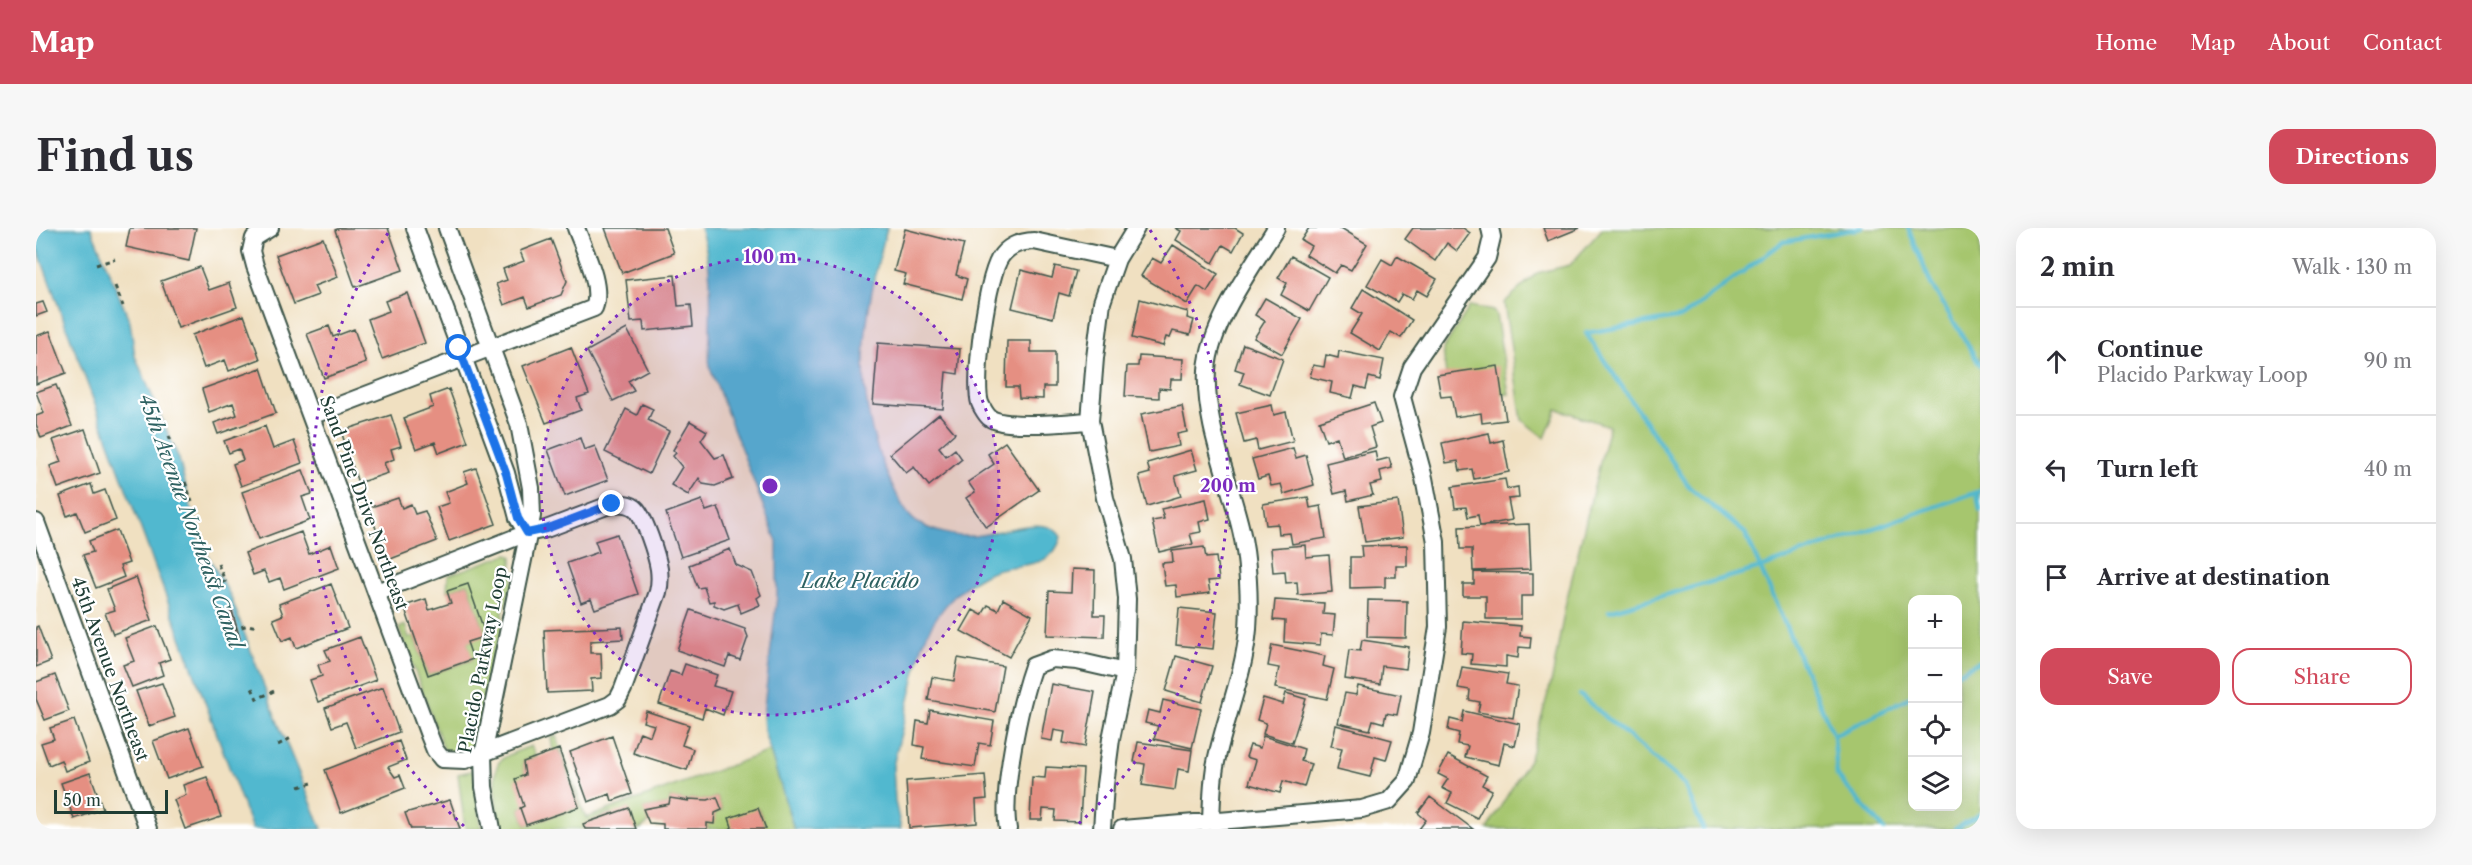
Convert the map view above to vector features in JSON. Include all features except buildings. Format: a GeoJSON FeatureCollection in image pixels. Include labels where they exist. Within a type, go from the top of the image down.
{"type":"FeatureCollection","features":[{"type":"Feature","properties":{"kind":"street","name":"Sand Pine Drive Northeast"},"geometry":{"type":"LineString","coordinates":[[270,228],[254,238],[251,251],[435,750],[442,759],[465,760],[483,754],[610,705],[618,699],[658,592],[659,566],[643,521],[635,508],[623,503],[612,504],[546,529],[527,533]]}},
{"type":"Feature","properties":{"kind":"street"},"geometry":{"type":"LineString","coordinates":[[377,592],[527,533],[518,518],[506,473],[415,228]]}},
{"type":"Feature","properties":{"kind":"street","name":"Placido Parkway Loop"},"geometry":{"type":"LineString","coordinates":[[447,228],[519,424],[531,488],[532,516],[483,754],[484,787],[492,829]]}},
{"type":"Feature","properties":{"kind":"street"},"geometry":{"type":"LineString","coordinates":[[311,416],[594,308],[598,298],[597,288],[576,228]]}},
{"type":"Feature","properties":{"kind":"street"},"geometry":{"type":"LineString","coordinates":[[1102,829],[1111,739],[1125,672],[1127,599],[1123,560],[1105,498],[1090,421],[1102,302],[1117,259],[1136,228]]}},
{"type":"Feature","properties":{"kind":"street"},"geometry":{"type":"LineString","coordinates":[[1211,820],[1216,762],[1239,683],[1248,629],[1242,532],[1210,412],[1207,369],[1216,335],[1231,302],[1276,228]]}},
{"type":"Feature","properties":{"kind":"street"},"geometry":{"type":"LineString","coordinates":[[1122,829],[1362,809],[1389,801],[1407,780],[1421,733],[1438,627],[1436,542],[1424,478],[1402,397],[1412,367],[1487,258],[1492,237],[1490,228]]}},
{"type":"Feature","properties":{"kind":"street"},"geometry":{"type":"LineString","coordinates":[[1090,421],[1003,424],[989,418],[980,403],[983,323],[988,291],[1000,256],[1009,247],[1020,242],[1034,241],[1117,259]]}},
{"type":"Feature","properties":{"kind":"street","name":"45th Avenue Northeast"},"geometry":{"type":"LineString","coordinates":[[36,522],[148,829]]}},
{"type":"Feature","properties":{"kind":"street"},"geometry":{"type":"LineString","coordinates":[[1008,829],[1006,810],[1012,764],[1023,693],[1033,666],[1052,659],[1077,661],[1125,672]]}},
{"type":"Feature","properties":{"kind":"path"},"geometry":{"type":"LineString","coordinates":[[96,266],[115,259]]}},
{"type":"Feature","properties":{"kind":"path"},"geometry":{"type":"LineString","coordinates":[[115,286],[123,306]]}},
{"type":"Feature","properties":{"kind":"path"},"geometry":{"type":"LineString","coordinates":[[169,436],[173,448]]}},
{"type":"Feature","properties":{"kind":"path"},"geometry":{"type":"LineString","coordinates":[[184,482],[192,502]]}},
{"type":"Feature","properties":{"kind":"path"},"geometry":{"type":"LineString","coordinates":[[213,586],[225,581],[218,564]]}},
{"type":"Feature","properties":{"kind":"path"},"geometry":{"type":"LineString","coordinates":[[233,637],[231,630],[248,625],[257,627]]}},
{"type":"Feature","properties":{"kind":"path"},"geometry":{"type":"LineString","coordinates":[[252,688],[257,699],[274,691]]}},
{"type":"Feature","properties":{"kind":"path"},"geometry":{"type":"LineString","coordinates":[[278,745],[292,737]]}},
{"type":"Feature","properties":{"kind":"path"},"geometry":{"type":"LineString","coordinates":[[299,788],[315,782]]}},
{"type":"Feature","properties":{"kind":"green space"},"geometry":{"type":"Polygon","coordinates":[[[1603,228],[1980,228],[1980,829],[1487,829],[1530,758],[1552,679],[1566,602],[1609,426],[1557,409],[1545,438],[1522,420],[1504,303],[1537,273],[1570,265],[1603,228]]]}},
{"type":"Feature","properties":{"kind":"green space"},"geometry":{"type":"Polygon","coordinates":[[[1470,306],[1493,311],[1496,315],[1509,394],[1499,395],[1446,376],[1443,349],[1470,306]]]}},
{"type":"Feature","properties":{"kind":"green space"},"geometry":{"type":"Polygon","coordinates":[[[508,554],[512,556],[513,585],[503,611],[501,642],[475,743],[468,752],[445,752],[399,628],[405,625],[409,638],[414,636],[428,675],[472,660],[467,642],[486,635],[468,584],[447,591],[448,575],[508,554]]]}},
{"type":"Feature","properties":{"kind":"green space"},"geometry":{"type":"Polygon","coordinates":[[[556,736],[586,818],[770,751],[794,829],[766,829],[758,808],[730,829],[707,829],[707,823],[714,824],[715,813],[722,810],[717,797],[708,800],[689,799],[689,801],[670,798],[669,804],[644,809],[649,823],[642,829],[634,829],[613,819],[610,813],[586,823],[588,829],[500,829],[495,793],[497,765],[508,755],[531,746],[536,756],[523,762],[524,806],[520,808],[526,825],[579,807],[559,750],[553,751],[551,738],[556,736]]]}},
{"type":"Feature","properties":{"kind":"green space"},"geometry":{"type":"Polygon","coordinates":[[[474,771],[481,829],[465,829],[458,774],[474,771]]]}},
{"type":"Feature","properties":{"kind":"water","name":"45th Avenue Northeast Canal"},"geometry":{"type":"Polygon","coordinates":[[[36,228],[91,228],[130,322],[135,356],[179,459],[199,540],[230,595],[276,718],[322,829],[252,829],[36,245],[36,228]]]}},
{"type":"Feature","properties":{"kind":"water","name":"Lake Placido"},"geometry":{"type":"Polygon","coordinates":[[[700,228],[887,228],[867,325],[864,356],[865,387],[869,418],[878,450],[902,504],[918,523],[930,529],[951,534],[981,535],[1033,525],[1054,529],[1061,537],[1056,549],[1049,557],[1039,562],[995,570],[973,581],[946,605],[932,624],[922,646],[893,766],[895,801],[901,829],[794,829],[764,731],[763,715],[777,596],[777,542],[710,368],[710,279],[707,253],[700,228]]]}},
{"type":"Feature","properties":{"kind":"waterway"},"geometry":{"type":"LineString","coordinates":[[1862,228],[1783,242],[1682,317],[1586,333],[1690,488],[1745,533],[1834,736],[1837,776],[1884,829]]}},
{"type":"Feature","properties":{"kind":"waterway"},"geometry":{"type":"LineString","coordinates":[[1908,228],[1931,284],[1980,365]]}},
{"type":"Feature","properties":{"kind":"waterway"},"geometry":{"type":"LineString","coordinates":[[1609,611],[1757,569],[1980,491]]}},
{"type":"Feature","properties":{"kind":"waterway"},"geometry":{"type":"LineString","coordinates":[[1977,493],[1980,510]]}},
{"type":"Feature","properties":{"kind":"waterway"},"geometry":{"type":"LineString","coordinates":[[1962,671],[1980,661]]}},
{"type":"Feature","properties":{"kind":"waterway"},"geometry":{"type":"LineString","coordinates":[[1580,695],[1684,784],[1703,829]]}},
{"type":"Feature","properties":{"kind":"waterway"},"geometry":{"type":"LineString","coordinates":[[1834,736],[1908,698]]}},
{"type":"Feature","properties":{"kind":"waterway"},"geometry":{"type":"LineString","coordinates":[[1955,829],[1980,814]]}},
{"type":"Feature","properties":{"kind":"route"},"geometry":{"type":"LineString","coordinates":[[459,348],[506,473],[518,518],[527,533],[546,529],[612,504]]}}]}
